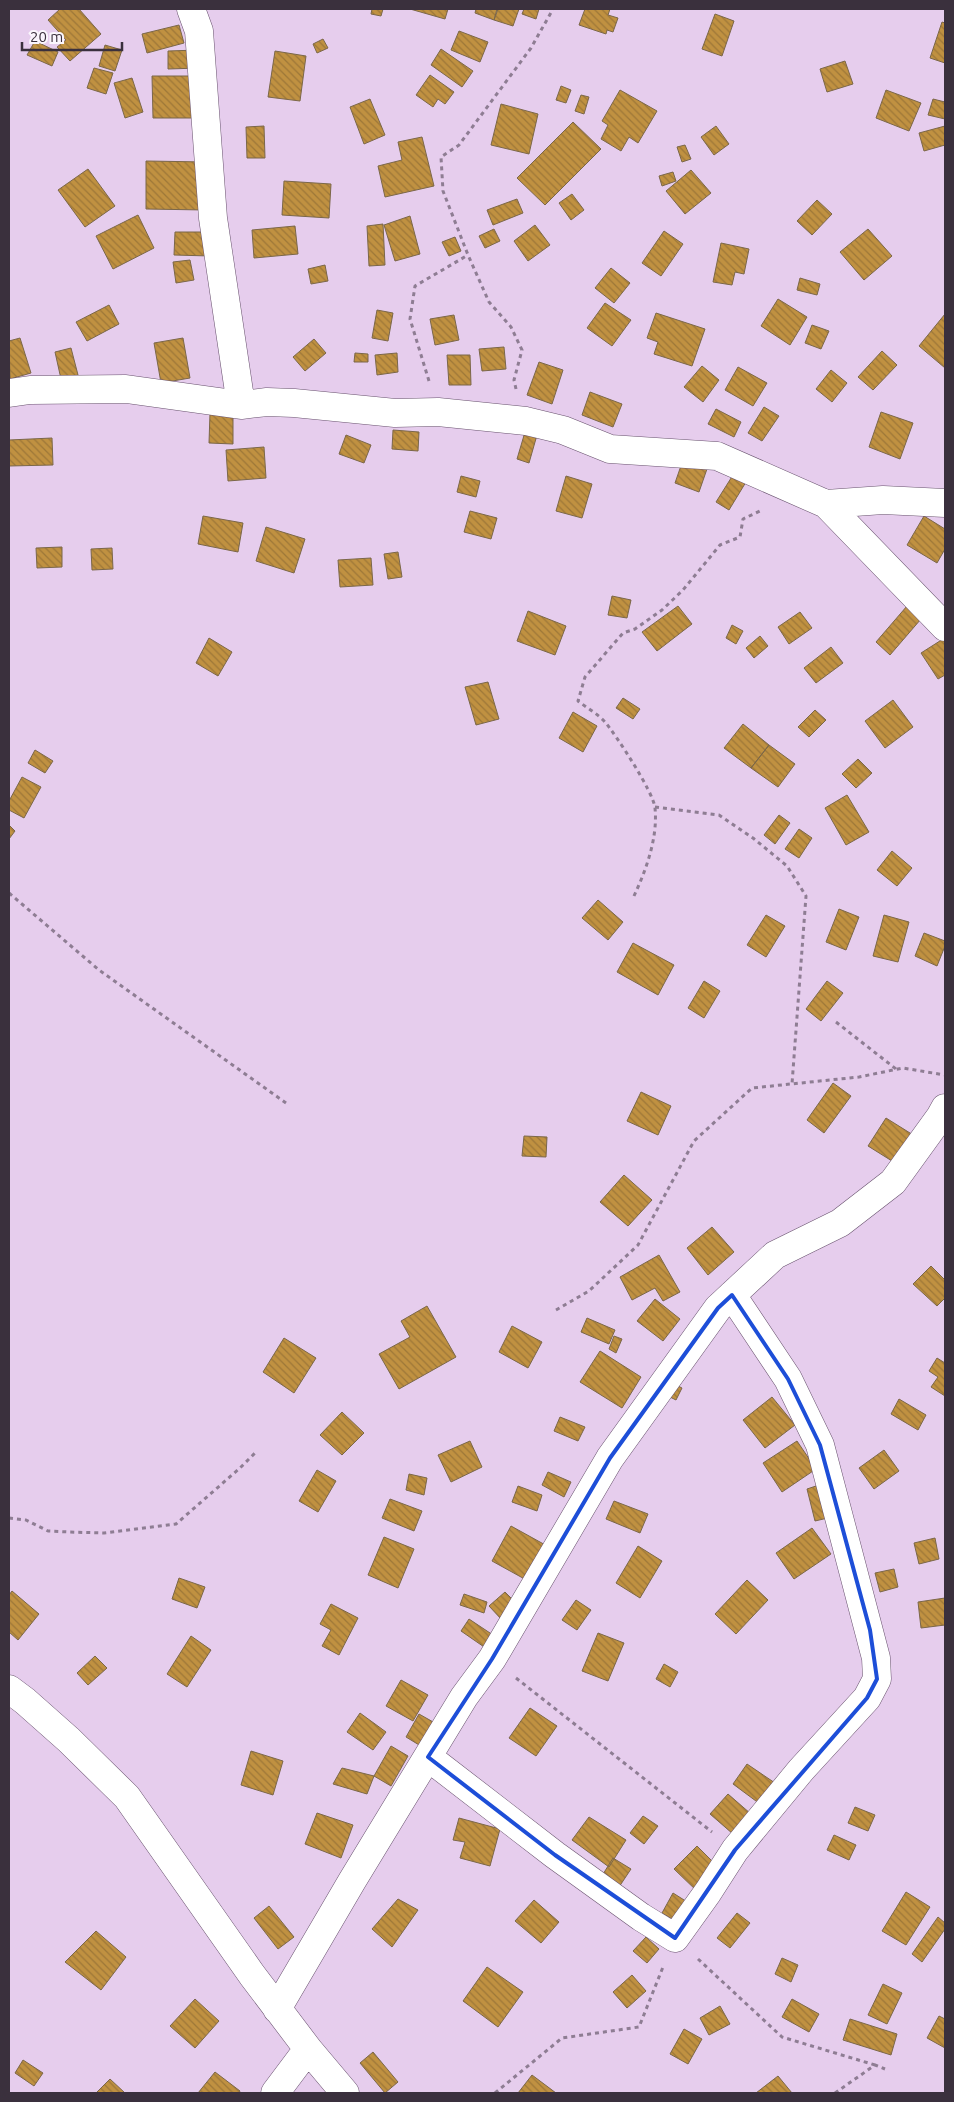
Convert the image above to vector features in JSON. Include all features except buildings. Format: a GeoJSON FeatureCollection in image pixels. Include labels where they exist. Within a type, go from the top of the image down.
{"type":"FeatureCollection","features":[{"type":"Feature","properties":{"kind":"street"},"geometry":{"type":"LineString","coordinates":[[191,9],[199,31],[213,218],[241,405]]}},
{"type":"Feature","properties":{"kind":"street"},"geometry":{"type":"LineString","coordinates":[[9,393],[30,390],[126,389],[241,405],[267,402],[395,413],[438,412],[526,421],[563,430],[610,449],[717,456],[826,504],[945,626]]}},
{"type":"Feature","properties":{"kind":"street"},"geometry":{"type":"LineString","coordinates":[[826,504],[883,500],[945,502]]}},
{"type":"Feature","properties":{"kind":"street"},"geometry":{"type":"LineString","coordinates":[[277,2010],[464,1697],[492,1659],[610,1458],[718,1308],[775,1255],[840,1223],[893,1182],[945,1108]]}},
{"type":"Feature","properties":{"kind":"street"},"geometry":{"type":"LineString","coordinates":[[428,1757],[555,1855],[641,1917],[675,1938],[735,1850],[801,1770],[867,1698],[878,1679],[876,1658],[820,1445],[788,1378],[732,1295]]}},
{"type":"Feature","properties":{"kind":"street"},"geometry":{"type":"LineString","coordinates":[[9,1689],[69,1740],[128,1796],[277,2010],[345,2093]]}},
{"type":"Feature","properties":{"kind":"street"},"geometry":{"type":"LineString","coordinates":[[275,2093],[308,2049]]}},
{"type":"Feature","properties":{"kind":"path"},"geometry":{"type":"LineString","coordinates":[[526,421],[514,380],[522,350],[511,327],[488,302],[468,255],[443,191],[441,157],[459,145],[531,48],[553,9]]}},
{"type":"Feature","properties":{"kind":"path"},"geometry":{"type":"LineString","coordinates":[[438,412],[410,319],[416,286],[468,255]]}},
{"type":"Feature","properties":{"kind":"path"},"geometry":{"type":"LineString","coordinates":[[634,896],[648,866],[653,838],[655,807],[633,763],[604,721],[578,701],[586,677],[623,632],[635,629],[662,610],[682,590],[720,545],[740,537],[743,519],[770,506]]}},
{"type":"Feature","properties":{"kind":"path"},"geometry":{"type":"LineString","coordinates":[[655,807],[718,816],[753,838],[787,866],[806,896],[792,1084]]}},
{"type":"Feature","properties":{"kind":"path"},"geometry":{"type":"LineString","coordinates":[[9,893],[99,970],[286,1102]]}},
{"type":"Feature","properties":{"kind":"path"},"geometry":{"type":"LineString","coordinates":[[836,1022],[896,1070]]}},
{"type":"Feature","properties":{"kind":"path"},"geometry":{"type":"LineString","coordinates":[[556,1310],[589,1291],[638,1246],[694,1141],[752,1088],[859,1077],[903,1068],[945,1075]]}},
{"type":"Feature","properties":{"kind":"path"},"geometry":{"type":"LineString","coordinates":[[9,1518],[26,1520],[48,1531],[69,1532],[104,1533],[176,1524],[256,1452]]}},
{"type":"Feature","properties":{"kind":"path"},"geometry":{"type":"LineString","coordinates":[[492,1659],[735,1850]]}},
{"type":"Feature","properties":{"kind":"path"},"geometry":{"type":"LineString","coordinates":[[495,2093],[562,2038],[639,2027],[675,1938],[782,2037],[885,2069]]}},
{"type":"Feature","properties":{"kind":"path"},"geometry":{"type":"LineString","coordinates":[[835,2093],[875,2065]]}},
{"type":"Feature","properties":{"kind":"highlighted area"},"geometry":{"type":"Polygon","coordinates":[[[732,1295],[788,1379],[820,1445],[870,1630],[877,1679],[867,1698],[735,1850],[675,1938],[555,1855],[428,1757],[492,1659],[610,1458],[718,1308],[732,1295]]]}}]}
